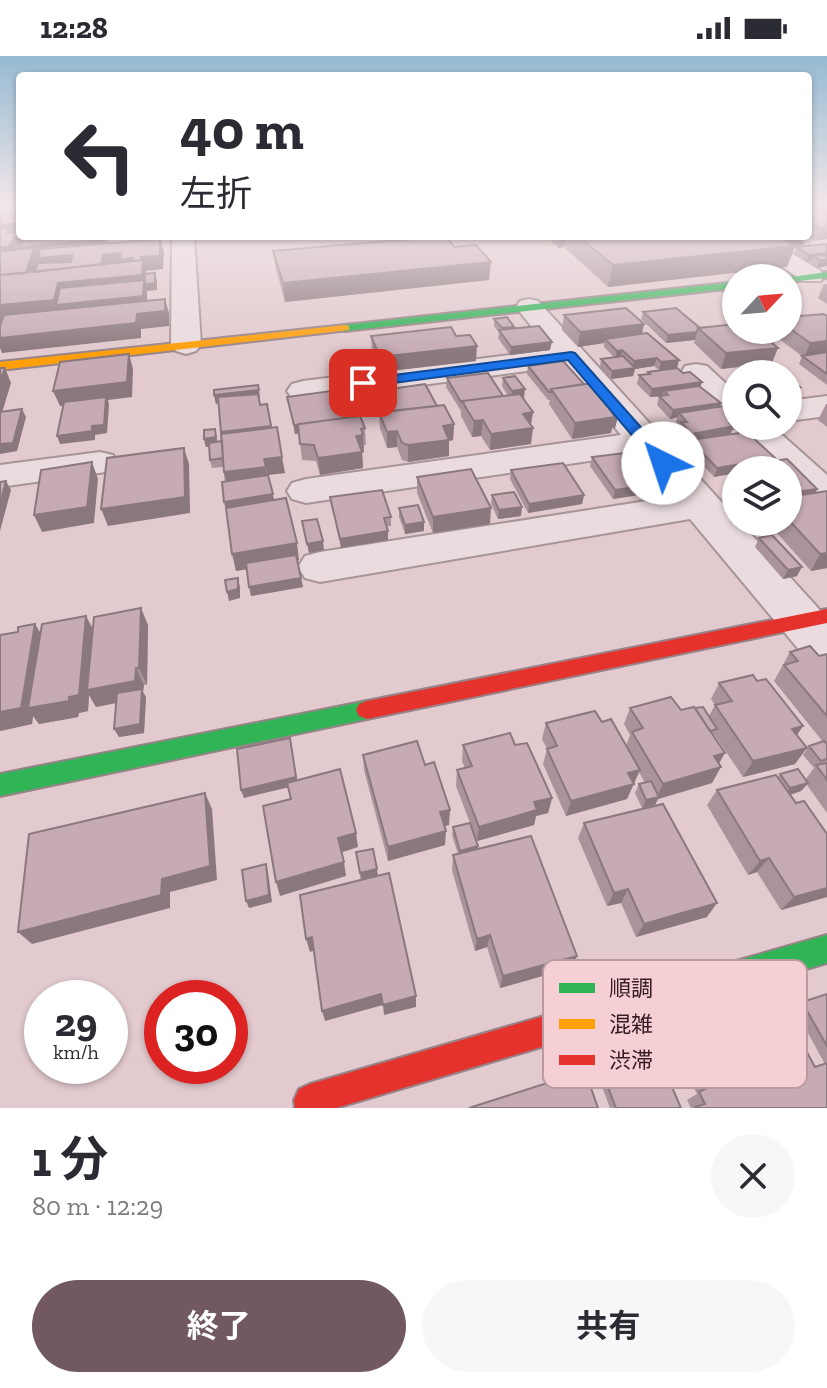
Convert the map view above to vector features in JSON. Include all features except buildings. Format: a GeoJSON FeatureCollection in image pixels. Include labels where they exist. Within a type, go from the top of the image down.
{"type":"FeatureCollection","features":[{"type":"Feature","properties":{"kind":"street"},"geometry":{"type":"LineString","coordinates":[[184,255],[186,345]]}},
{"type":"Feature","properties":{"kind":"street"},"geometry":{"type":"LineString","coordinates":[[782,255],[820,276]]}},
{"type":"Feature","properties":{"kind":"street"},"geometry":{"type":"LineString","coordinates":[[0,366],[722,286]]}},
{"type":"Feature","properties":{"kind":"street"},"geometry":{"type":"LineString","coordinates":[[529,307],[700,505],[815,619],[827,650]]}},
{"type":"Feature","properties":{"kind":"street"},"geometry":{"type":"LineString","coordinates":[[303,391],[571,356]]}},
{"type":"Feature","properties":{"kind":"street"},"geometry":{"type":"LineString","coordinates":[[696,373],[722,398]]}},
{"type":"Feature","properties":{"kind":"street"},"geometry":{"type":"LineString","coordinates":[[802,409],[827,406]]}},
{"type":"Feature","properties":{"kind":"street"},"geometry":{"type":"LineString","coordinates":[[767,440],[827,496]]}},
{"type":"Feature","properties":{"kind":"street"},"geometry":{"type":"LineString","coordinates":[[306,491],[645,442]]}},
{"type":"Feature","properties":{"kind":"street"},"geometry":{"type":"LineString","coordinates":[[0,476],[100,463]]}},
{"type":"Feature","properties":{"kind":"street"},"geometry":{"type":"LineString","coordinates":[[320,567],[700,505]]}},
{"type":"Feature","properties":{"kind":"street"},"geometry":{"type":"LineString","coordinates":[[0,785],[815,619]]}},
{"type":"Feature","properties":{"kind":"street"},"geometry":{"type":"LineString","coordinates":[[789,960],[827,949]]}},
{"type":"Feature","properties":{"kind":"street"},"geometry":{"type":"LineString","coordinates":[[311,1108],[310,1100],[543,1032]]}},
{"type":"Feature","properties":{"kind":"traffic: fast"},"geometry":{"type":"LineString","coordinates":[[802,278],[827,275]]}},
{"type":"Feature","properties":{"kind":"traffic: fast"},"geometry":{"type":"LineString","coordinates":[[345,328],[722,287]]}},
{"type":"Feature","properties":{"kind":"traffic: fast"},"geometry":{"type":"LineString","coordinates":[[0,785],[367,710]]}},
{"type":"Feature","properties":{"kind":"traffic: fast"},"geometry":{"type":"LineString","coordinates":[[789,960],[827,949]]}},
{"type":"Feature","properties":{"kind":"traffic: slow"},"geometry":{"type":"LineString","coordinates":[[0,366],[345,328]]}},
{"type":"Feature","properties":{"kind":"traffic: jam"},"geometry":{"type":"LineString","coordinates":[[367,710],[827,616]]}},
{"type":"Feature","properties":{"kind":"traffic: jam"},"geometry":{"type":"LineString","coordinates":[[311,1108],[310,1100],[543,1031]]}},
{"type":"Feature","properties":{"kind":"route"},"geometry":{"type":"LineString","coordinates":[[363,383],[571,356],[663,463]]}}]}
